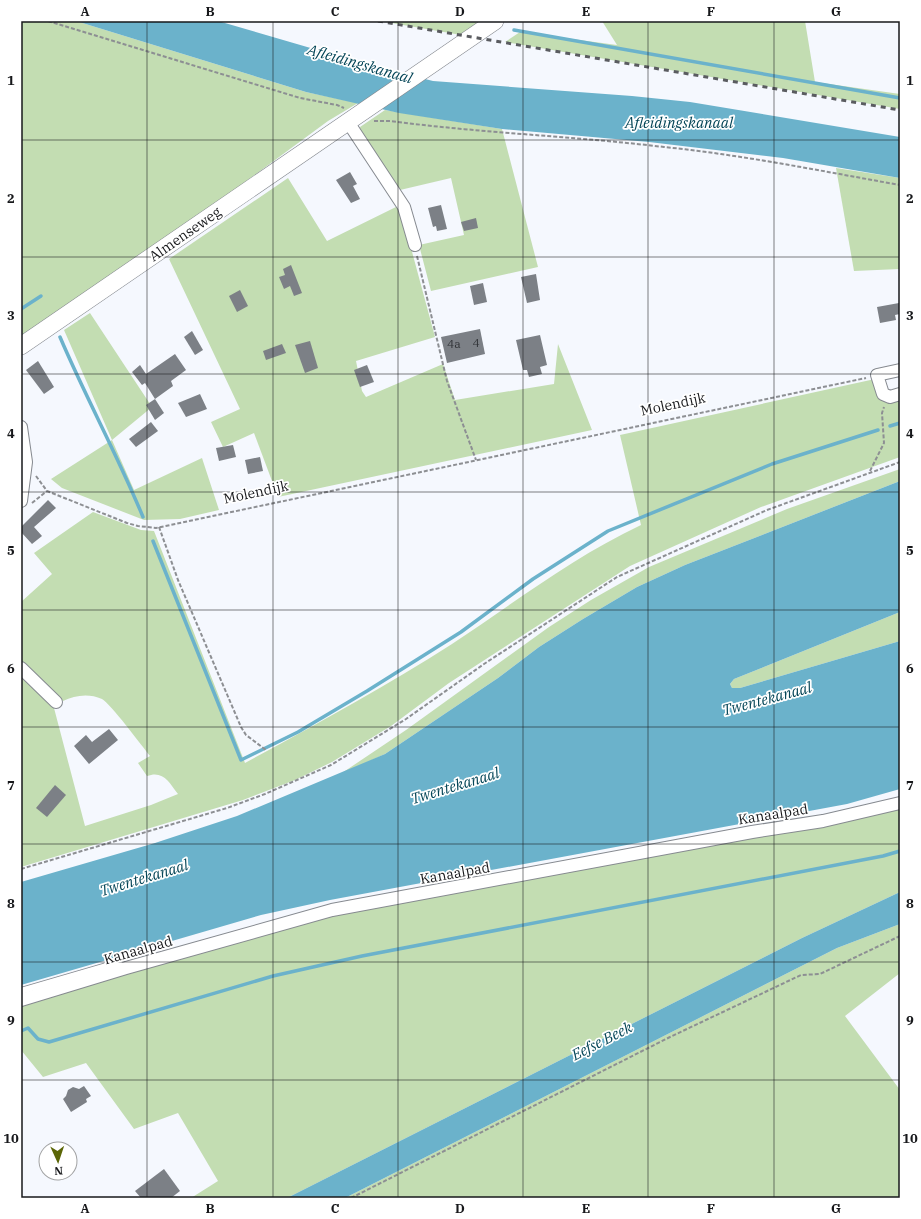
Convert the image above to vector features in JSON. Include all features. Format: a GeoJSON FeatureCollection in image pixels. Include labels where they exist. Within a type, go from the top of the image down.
{"type":"FeatureCollection","features":[{"type":"Feature","properties":{"kind":"main road","name":"Almenseweg"},"geometry":{"type":"LineString","coordinates":[[21,346],[495,21]]}},
{"type":"Feature","properties":{"kind":"street"},"geometry":{"type":"LineString","coordinates":[[356,116],[404,207],[414,245]]}},
{"type":"Feature","properties":{"kind":"street"},"geometry":{"type":"LineString","coordinates":[[895,396],[886,396],[881,391],[877,375],[900,370]]}},
{"type":"Feature","properties":{"kind":"street"},"geometry":{"type":"LineString","coordinates":[[21,427],[26,462],[25,503]]}},
{"type":"Feature","properties":{"kind":"street"},"geometry":{"type":"LineString","coordinates":[[21,668],[56,702]]}},
{"type":"Feature","properties":{"kind":"street","name":"Kanaalpad"},"geometry":{"type":"LineString","coordinates":[[21,1000],[126,968],[332,910],[752,832],[823,821],[900,803]]}},
{"type":"Feature","properties":{"kind":"lane"},"geometry":{"type":"LineString","coordinates":[[21,991],[117,963],[126,968]]}},
{"type":"Feature","properties":{"kind":"path"},"geometry":{"type":"LineString","coordinates":[[48,21],[300,98],[337,105],[356,116],[362,122],[390,121],[732,155],[900,185]]}},
{"type":"Feature","properties":{"kind":"path"},"geometry":{"type":"LineString","coordinates":[[414,245],[447,382],[476,460]]}},
{"type":"Feature","properties":{"kind":"path","name":"Molendijk"},"geometry":{"type":"LineString","coordinates":[[47,491],[138,526],[159,527],[877,375]]}},
{"type":"Feature","properties":{"kind":"path"},"geometry":{"type":"LineString","coordinates":[[870,472],[884,443],[882,413],[895,396]]}},
{"type":"Feature","properties":{"kind":"path"},"geometry":{"type":"LineString","coordinates":[[25,503],[47,491],[26,462]]}},
{"type":"Feature","properties":{"kind":"path"},"geometry":{"type":"LineString","coordinates":[[21,869],[227,808],[265,794],[331,765],[406,719],[484,664],[617,577],[767,510],[900,462]]}},
{"type":"Feature","properties":{"kind":"path"},"geometry":{"type":"LineString","coordinates":[[159,527],[170,561],[231,705],[246,735],[266,750]]}},
{"type":"Feature","properties":{"kind":"path"},"geometry":{"type":"LineString","coordinates":[[350,1198],[663,1040],[801,975],[820,974],[900,936]]}},
{"type":"Feature","properties":{"kind":"green space"},"geometry":{"type":"Polygon","coordinates":[[[21,21],[76,21],[306,92],[358,103],[328,121],[158,246],[21,340],[21,21]]]}},
{"type":"Feature","properties":{"kind":"green space"},"geometry":{"type":"Polygon","coordinates":[[[380,21],[474,21],[482,26],[467,36],[380,21]]]}},
{"type":"Feature","properties":{"kind":"green space"},"geometry":{"type":"Polygon","coordinates":[[[602,21],[805,21],[815,82],[900,94],[900,109],[505,42],[520,32],[617,45],[602,21]]]}},
{"type":"Feature","properties":{"kind":"green space"},"geometry":{"type":"Polygon","coordinates":[[[385,110],[502,129],[538,267],[431,291],[419,245],[464,235],[451,178],[400,190],[361,136],[360,127],[385,110]]]}},
{"type":"Feature","properties":{"kind":"green space"},"geometry":{"type":"Polygon","coordinates":[[[836,168],[900,178],[900,269],[854,271],[836,168]]]}},
{"type":"Feature","properties":{"kind":"green space"},"geometry":{"type":"Polygon","coordinates":[[[288,178],[327,241],[398,206],[404,222],[435,337],[356,361],[362,391],[366,397],[443,364],[455,400],[554,384],[558,344],[592,430],[278,497],[254,433],[223,447],[211,422],[240,409],[169,259],[288,178]]]}},
{"type":"Feature","properties":{"kind":"green space"},"geometry":{"type":"Polygon","coordinates":[[[90,313],[152,407],[112,440],[64,330],[90,313]]]}},
{"type":"Feature","properties":{"kind":"green space"},"geometry":{"type":"Polygon","coordinates":[[[875,379],[876,384],[900,398],[900,457],[761,507],[630,566],[449,683],[391,726],[332,762],[295,780],[243,800],[21,867],[21,672],[56,705],[54,708],[85,826],[151,805],[178,794],[165,778],[157,775],[147,776],[138,763],[150,756],[119,716],[106,702],[97,697],[87,695],[72,697],[63,701],[21,661],[21,602],[52,574],[34,553],[93,512],[141,530],[154,531],[245,763],[376,691],[452,644],[544,581],[592,551],[641,525],[620,435],[875,379]]]}},
{"type":"Feature","properties":{"kind":"green space"},"geometry":{"type":"Polygon","coordinates":[[[112,440],[134,490],[202,458],[219,510],[180,519],[144,520],[62,488],[51,479],[112,440]]]}},
{"type":"Feature","properties":{"kind":"green space"},"geometry":{"type":"Polygon","coordinates":[[[900,469],[900,481],[685,565],[637,587],[539,647],[498,678],[385,754],[339,775],[406,730],[549,627],[591,600],[649,567],[787,509],[900,469]]]}},
{"type":"Feature","properties":{"kind":"green space"},"geometry":{"type":"Polygon","coordinates":[[[900,612],[900,641],[740,688],[732,688],[730,684],[734,679],[900,612]]]}},
{"type":"Feature","properties":{"kind":"green space"},"geometry":{"type":"Polygon","coordinates":[[[900,806],[900,892],[802,938],[287,1198],[191,1198],[218,1181],[178,1113],[134,1129],[86,1063],[43,1077],[21,1050],[21,1003],[312,920],[569,872],[900,806]]]}},
{"type":"Feature","properties":{"kind":"green space"},"geometry":{"type":"Polygon","coordinates":[[[900,924],[900,973],[845,1016],[900,1090],[900,1198],[345,1198],[837,948],[900,924]]]}},
{"type":"Feature","properties":{"kind":"water","name":"Afleidingskanaal"},"geometry":{"type":"Polygon","coordinates":[[[76,21],[218,21],[362,63],[433,81],[632,96],[690,102],[900,137],[900,178],[783,158],[649,142],[502,129],[399,113],[306,92],[76,21]]]}},
{"type":"Feature","properties":{"kind":"water","name":"Twentekanaal"},"geometry":{"type":"Polygon","coordinates":[[[900,481],[900,612],[734,679],[730,684],[732,688],[740,688],[900,641],[900,789],[847,804],[330,900],[261,915],[21,985],[21,882],[155,843],[237,816],[385,754],[498,678],[539,647],[637,587],[685,565],[900,481]]]}},
{"type":"Feature","properties":{"kind":"water","name":"Eefse Beek"},"geometry":{"type":"Polygon","coordinates":[[[900,892],[900,924],[837,948],[345,1198],[287,1198],[802,938],[900,892]]]}},
{"type":"Feature","properties":{"kind":"building"},"geometry":{"type":"Polygon","coordinates":[[[350,172],[357,184],[353,186],[360,199],[351,203],[336,180],[350,172]]]}},
{"type":"Feature","properties":{"kind":"building"},"geometry":{"type":"Polygon","coordinates":[[[441,205],[447,229],[437,231],[436,226],[433,227],[428,208],[441,205]]]}},
{"type":"Feature","properties":{"kind":"building"},"geometry":{"type":"Polygon","coordinates":[[[476,218],[478,228],[464,231],[461,222],[476,218]]]}},
{"type":"Feature","properties":{"kind":"building"},"geometry":{"type":"Polygon","coordinates":[[[291,265],[302,293],[294,296],[290,286],[284,289],[279,277],[285,275],[283,269],[291,265]]]}},
{"type":"Feature","properties":{"kind":"building"},"geometry":{"type":"Polygon","coordinates":[[[536,274],[540,300],[527,303],[521,277],[536,274]]]}},
{"type":"Feature","properties":{"kind":"building"},"geometry":{"type":"Polygon","coordinates":[[[483,283],[487,302],[474,305],[470,286],[483,283]]]}},
{"type":"Feature","properties":{"kind":"building"},"geometry":{"type":"Polygon","coordinates":[[[240,290],[248,306],[237,312],[229,296],[240,290]]]}},
{"type":"Feature","properties":{"kind":"building"},"geometry":{"type":"Polygon","coordinates":[[[899,303],[900,314],[895,315],[896,320],[880,323],[877,307],[899,303]]]}},
{"type":"Feature","properties":{"kind":"building"},"geometry":{"type":"Polygon","coordinates":[[[480,329],[485,354],[447,363],[441,337],[480,329]]]}},
{"type":"Feature","properties":{"kind":"building"},"geometry":{"type":"Polygon","coordinates":[[[192,331],[203,350],[195,355],[184,337],[192,331]]]}},
{"type":"Feature","properties":{"kind":"building"},"geometry":{"type":"Polygon","coordinates":[[[540,335],[547,365],[540,367],[542,374],[529,377],[527,370],[523,370],[516,340],[540,335]]]}},
{"type":"Feature","properties":{"kind":"building"},"geometry":{"type":"Polygon","coordinates":[[[310,341],[318,368],[305,373],[295,345],[310,341]]]}},
{"type":"Feature","properties":{"kind":"building"},"geometry":{"type":"Polygon","coordinates":[[[282,344],[286,353],[266,360],[263,351],[282,344]]]}},
{"type":"Feature","properties":{"kind":"building"},"geometry":{"type":"Polygon","coordinates":[[[175,354],[186,370],[171,381],[173,386],[155,399],[145,383],[142,385],[132,372],[140,365],[146,374],[175,354]]]}},
{"type":"Feature","properties":{"kind":"building"},"geometry":{"type":"Polygon","coordinates":[[[38,361],[54,387],[44,394],[26,370],[38,361]]]}},
{"type":"Feature","properties":{"kind":"building"},"geometry":{"type":"Polygon","coordinates":[[[367,365],[374,382],[360,387],[354,370],[367,365]]]}},
{"type":"Feature","properties":{"kind":"building"},"geometry":{"type":"Polygon","coordinates":[[[200,394],[207,409],[186,417],[178,403],[200,394]]]}},
{"type":"Feature","properties":{"kind":"building"},"geometry":{"type":"Polygon","coordinates":[[[155,399],[164,413],[155,420],[146,405],[155,399]]]}},
{"type":"Feature","properties":{"kind":"building"},"geometry":{"type":"Polygon","coordinates":[[[151,422],[158,431],[136,447],[129,439],[151,422]]]}},
{"type":"Feature","properties":{"kind":"building"},"geometry":{"type":"Polygon","coordinates":[[[233,445],[236,457],[219,461],[216,448],[233,445]]]}},
{"type":"Feature","properties":{"kind":"building"},"geometry":{"type":"Polygon","coordinates":[[[260,457],[263,471],[248,474],[245,460],[260,457]]]}},
{"type":"Feature","properties":{"kind":"building"},"geometry":{"type":"Polygon","coordinates":[[[48,500],[56,508],[34,527],[42,536],[32,544],[21,532],[21,527],[48,500]]]}},
{"type":"Feature","properties":{"kind":"building"},"geometry":{"type":"Polygon","coordinates":[[[109,729],[118,740],[89,764],[74,746],[86,735],[92,742],[109,729]]]}},
{"type":"Feature","properties":{"kind":"building"},"geometry":{"type":"Polygon","coordinates":[[[55,785],[66,795],[47,817],[36,808],[55,785]]]}},
{"type":"Feature","properties":{"kind":"building"},"geometry":{"type":"Polygon","coordinates":[[[84,1086],[91,1096],[86,1099],[87,1102],[71,1112],[63,1099],[68,1090],[73,1087],[79,1089],[84,1086]]]}},
{"type":"Feature","properties":{"kind":"building"},"geometry":{"type":"Polygon","coordinates":[[[164,1169],[180,1191],[171,1198],[141,1198],[135,1191],[164,1169]]]}},
{"type":"Feature","properties":{"kind":"waterway"},"geometry":{"type":"LineString","coordinates":[[514,30],[900,98]]}},
{"type":"Feature","properties":{"kind":"waterway"},"geometry":{"type":"LineString","coordinates":[[21,309],[41,296]]}},
{"type":"Feature","properties":{"kind":"waterway"},"geometry":{"type":"LineString","coordinates":[[60,337],[143,517]]}},
{"type":"Feature","properties":{"kind":"waterway"},"geometry":{"type":"LineString","coordinates":[[890,426],[900,423]]}},
{"type":"Feature","properties":{"kind":"waterway"},"geometry":{"type":"LineString","coordinates":[[153,541],[241,760],[298,732],[367,691],[461,632],[533,579],[608,531],[772,464],[878,430]]}},
{"type":"Feature","properties":{"kind":"waterway"},"geometry":{"type":"LineString","coordinates":[[21,1031],[28,1028],[38,1039],[49,1042],[273,976],[362,956],[883,856],[900,851]]}},
{"type":"Feature","properties":{"kind":"railway"},"geometry":{"type":"LineString","coordinates":[[378,21],[900,110]]}}]}
